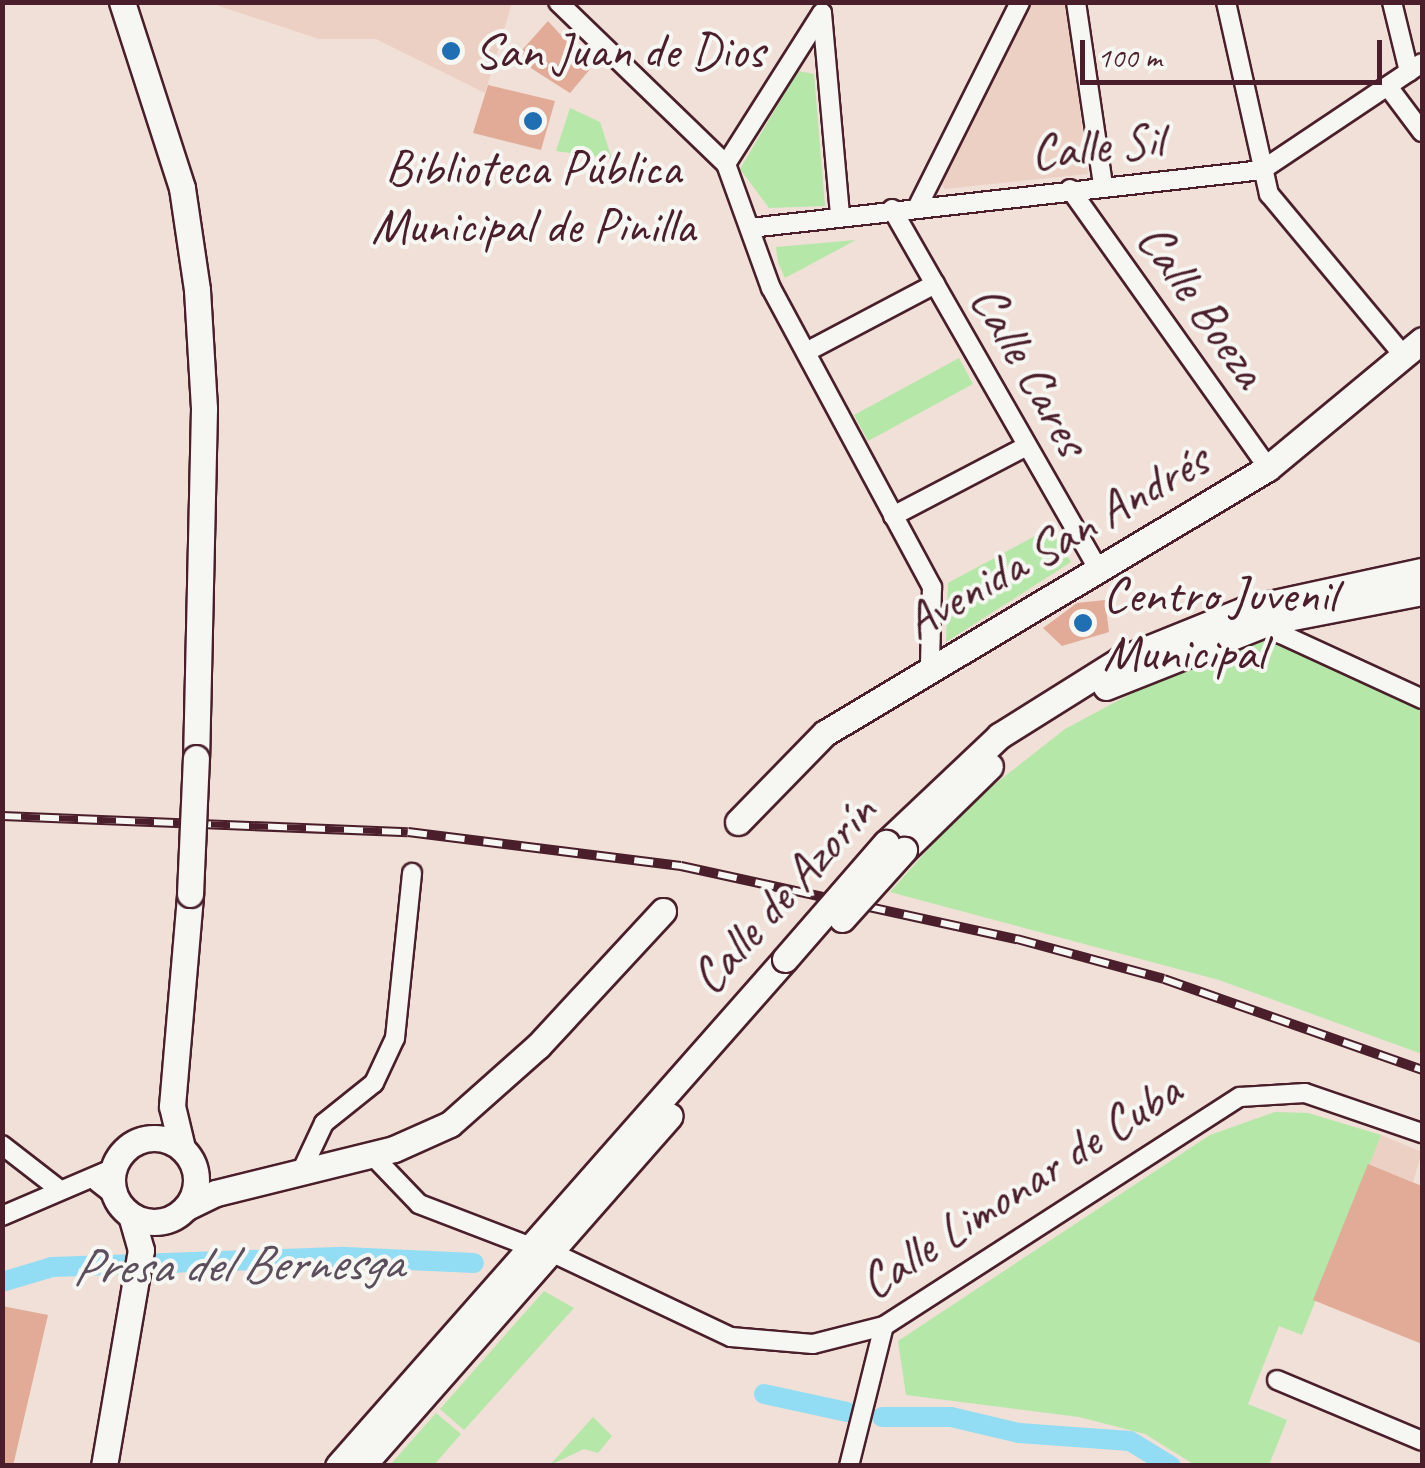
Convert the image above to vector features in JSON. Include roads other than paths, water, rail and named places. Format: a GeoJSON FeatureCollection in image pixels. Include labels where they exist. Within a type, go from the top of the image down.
{"type":"FeatureCollection","features":[{"type":"Feature","properties":{"kind":"main road"},"geometry":{"type":"LineString","coordinates":[[122,2],[182,188],[197,290],[204,410],[190,894],[172,1106],[196,1190],[187,1207]]}},
{"type":"Feature","properties":{"kind":"main road","name":"Avenida San Andrés"},"geometry":{"type":"LineString","coordinates":[[738,822],[825,734],[930,666],[1099,571],[1268,468],[1413,347]]}},
{"type":"Feature","properties":{"kind":"main road","name":"Calle de Azorín"},"geometry":{"type":"LineString","coordinates":[[362,1466],[541,1250],[895,846],[999,736],[1120,660],[1246,608],[1422,571]]}},
{"type":"Feature","properties":{"kind":"main road","name":"Calle de Azorín"},"geometry":{"type":"LineString","coordinates":[[895,846],[1052,719],[1117,680],[1272,620],[1422,592]]}},
{"type":"Feature","properties":{"kind":"main road"},"geometry":{"type":"LineString","coordinates":[[104,1466],[139,1262],[163,1222],[187,1207],[234,1188],[372,1155],[450,1124],[538,1046],[662,910]]}},
{"type":"Feature","properties":{"kind":"main road"},"geometry":{"type":"LineString","coordinates":[[139,1262],[114,1191],[138,1140],[172,1106]]}},
{"type":"Feature","properties":{"kind":"main road"},"geometry":{"type":"LineString","coordinates":[[138,1140],[166,1139],[234,1188]]}},
{"type":"Feature","properties":{"kind":"main road"},"geometry":{"type":"LineString","coordinates":[[114,1191],[163,1222]]}},
{"type":"Feature","properties":{"kind":"main road","name":"Calle de Azorín"},"geometry":{"type":"LineString","coordinates":[[338,1466],[541,1250]]}},
{"type":"Feature","properties":{"kind":"street"},"geometry":{"type":"LineString","coordinates":[[558,2],[726,164],[806,352],[932,588],[930,666]]}},
{"type":"Feature","properties":{"kind":"street"},"geometry":{"type":"LineString","coordinates":[[918,206],[1020,2]]}},
{"type":"Feature","properties":{"kind":"street","name":"Calle Boeza"},"geometry":{"type":"LineString","coordinates":[[1076,2],[1103,185]]}},
{"type":"Feature","properties":{"kind":"street"},"geometry":{"type":"LineString","coordinates":[[1226,2],[1269,194],[1413,347]]}},
{"type":"Feature","properties":{"kind":"street"},"geometry":{"type":"LineString","coordinates":[[1392,2],[1416,68]]}},
{"type":"Feature","properties":{"kind":"street"},"geometry":{"type":"LineString","coordinates":[[726,164],[824,8]]}},
{"type":"Feature","properties":{"kind":"street"},"geometry":{"type":"LineString","coordinates":[[824,8],[840,215]]}},
{"type":"Feature","properties":{"kind":"street","name":"Calle Sil"},"geometry":{"type":"LineString","coordinates":[[750,228],[1262,170],[1416,68]]}},
{"type":"Feature","properties":{"kind":"street"},"geometry":{"type":"LineString","coordinates":[[1389,88],[1422,132]]}},
{"type":"Feature","properties":{"kind":"street","name":"Calle Boeza"},"geometry":{"type":"LineString","coordinates":[[1070,189],[1268,468]]}},
{"type":"Feature","properties":{"kind":"street","name":"Calle Cares"},"geometry":{"type":"LineString","coordinates":[[892,209],[1099,571]]}},
{"type":"Feature","properties":{"kind":"street"},"geometry":{"type":"LineString","coordinates":[[806,352],[935,284]]}},
{"type":"Feature","properties":{"kind":"street"},"geometry":{"type":"LineString","coordinates":[[893,516],[1027,446]]}},
{"type":"Feature","properties":{"kind":"street"},"geometry":{"type":"LineString","coordinates":[[1272,620],[1281,634],[1422,699]]}},
{"type":"Feature","properties":{"kind":"street"},"geometry":{"type":"LineString","coordinates":[[300,1174],[324,1123],[374,1083],[395,1038],[412,872]]}},
{"type":"Feature","properties":{"kind":"street","name":"Calle Limonar de Cuba"},"geometry":{"type":"LineString","coordinates":[[372,1155],[420,1204],[541,1250],[732,1337],[813,1344],[884,1326],[1240,1098],[1305,1093],[1422,1133]]}},
{"type":"Feature","properties":{"kind":"street"},"geometry":{"type":"LineString","coordinates":[[2,1144],[60,1190]]}},
{"type":"Feature","properties":{"kind":"street"},"geometry":{"type":"LineString","coordinates":[[2,1216],[60,1190],[114,1191]]}},
{"type":"Feature","properties":{"kind":"street"},"geometry":{"type":"LineString","coordinates":[[849,1466],[884,1326]]}},
{"type":"Feature","properties":{"kind":"street"},"geometry":{"type":"LineString","coordinates":[[1277,1380],[1422,1441]]}},
{"type":"Feature","properties":{"kind":"waterway","name":"Presa del Bernesga"},"geometry":{"type":"LineString","coordinates":[[2,1282],[52,1267],[345,1257],[474,1263]]}},
{"type":"Feature","properties":{"kind":"waterway","name":"Presa del Bernesga"},"geometry":{"type":"LineString","coordinates":[[764,1394],[847,1412]]}},
{"type":"Feature","properties":{"kind":"waterway","name":"Presa del Bernesga"},"geometry":{"type":"LineString","coordinates":[[882,1417],[951,1417],[1019,1433],[1130,1441],[1171,1466]]}},
{"type":"Feature","properties":{"kind":"railway"},"geometry":{"type":"LineString","coordinates":[[2,816],[408,832],[681,866],[1017,939],[1164,979],[1422,1070]]}},
{"type":"Feature","properties":{"kind":"place","name":"San Juan de Dios"},"geometry":{"type":"Point","coordinates":[451,51]}},
{"type":"Feature","properties":{"kind":"place","name":"Biblioteca Pública Municipal de Pinilla"},"geometry":{"type":"Point","coordinates":[533,121]}},
{"type":"Feature","properties":{"kind":"place","name":"Centro Juvenil Municipal"},"geometry":{"type":"Point","coordinates":[1083,623]}}]}
